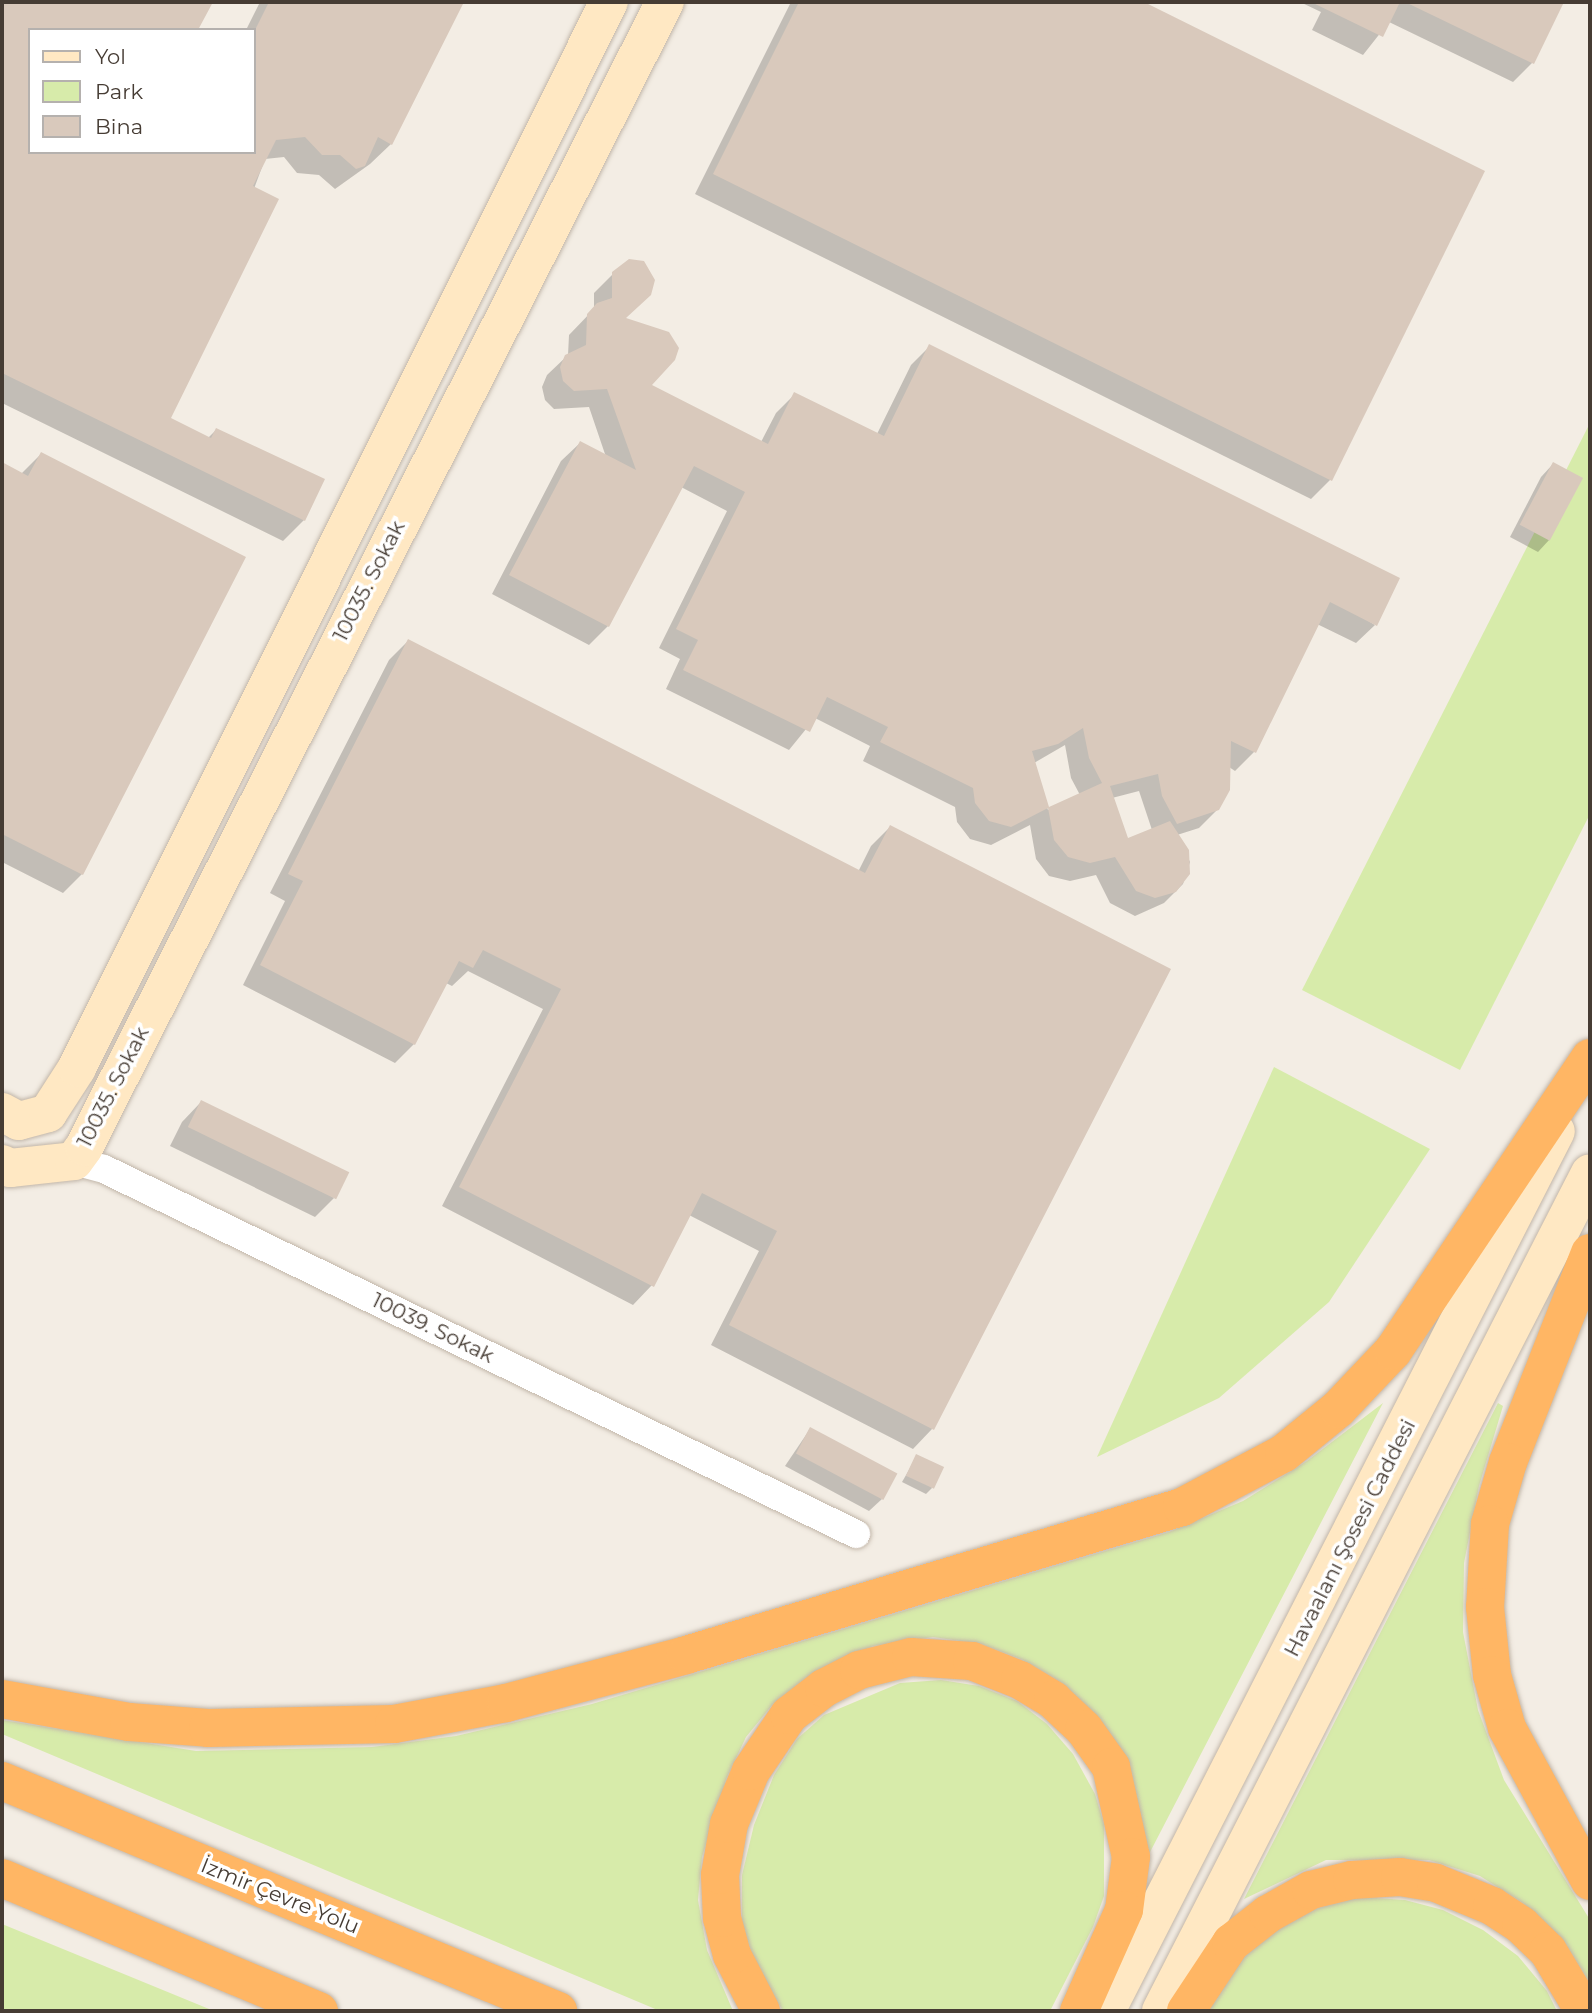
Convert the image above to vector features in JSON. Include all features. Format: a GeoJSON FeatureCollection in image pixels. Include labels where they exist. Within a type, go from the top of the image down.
{"type":"FeatureCollection","features":[{"type":"Feature","properties":{"kind":"highway"},"geometry":{"type":"LineString","coordinates":[[2,1699],[129,1722],[208,1728],[394,1724],[506,1703],[686,1655],[1182,1507],[1284,1453],[1338,1409],[1393,1351],[1590,1058]]}},
{"type":"Feature","properties":{"kind":"highway"},"geometry":{"type":"LineString","coordinates":[[1590,1253],[1508,1462],[1490,1524],[1485,1607],[1492,1675],[1507,1728],[1590,1881]]}},
{"type":"Feature","properties":{"kind":"highway"},"geometry":{"type":"LineString","coordinates":[[761,2011],[732,1955],[722,1918],[719,1875],[729,1824],[751,1771],[789,1715],[824,1688],[859,1670],[911,1657],[972,1661],[1020,1680],[1053,1700],[1084,1729],[1111,1767],[1131,1857],[1124,1910],[1079,2011]]}},
{"type":"Feature","properties":{"kind":"highway","name":"İzmir Çevre Yolu"},"geometry":{"type":"LineString","coordinates":[[2,1781],[558,2011]]}},
{"type":"Feature","properties":{"kind":"highway"},"geometry":{"type":"LineString","coordinates":[[1186,2011],[1231,1943],[1268,1914],[1311,1890],[1352,1880],[1400,1877],[1436,1883],[1492,1906],[1521,1925],[1548,1951],[1584,2011]]}},
{"type":"Feature","properties":{"kind":"highway"},"geometry":{"type":"LineString","coordinates":[[2,1878],[319,2011]]}},
{"type":"Feature","properties":{"kind":"street","name":"10035. Sokak"},"geometry":{"type":"LineString","coordinates":[[10,1116],[48,1113],[77,1068],[609,2]]}},
{"type":"Feature","properties":{"kind":"street","name":"10035. Sokak"},"geometry":{"type":"LineString","coordinates":[[74,1161],[665,2]]}},
{"type":"Feature","properties":{"kind":"street","name":"Havaalanı Şosesi Caddesi"},"geometry":{"type":"LineString","coordinates":[[1106,2011],[1590,1064]]}},
{"type":"Feature","properties":{"kind":"street","name":"10039. Sokak"},"geometry":{"type":"LineString","coordinates":[[2,1164],[10,1168],[74,1161],[104,1169],[856,1534]]}},
{"type":"Feature","properties":{"kind":"street"},"geometry":{"type":"LineString","coordinates":[[1161,2011],[1590,1173]]}},
{"type":"Feature","properties":{"kind":"green space"},"geometry":{"type":"Polygon","coordinates":[[[1590,423],[1590,814],[1460,1070],[1302,990],[1590,423]]]}},
{"type":"Feature","properties":{"kind":"green space"},"geometry":{"type":"Polygon","coordinates":[[[1274,1067],[1430,1149],[1329,1302],[1219,1398],[1097,1457],[1274,1067]]]}},
{"type":"Feature","properties":{"kind":"green space"},"geometry":{"type":"Polygon","coordinates":[[[1383,1403],[1148,1856],[1092,1713],[1059,1681],[1023,1660],[981,1644],[933,1637],[873,1646],[812,1674],[773,1704],[746,1737],[727,1777],[702,1857],[698,1900],[707,1950],[733,2011],[660,2011],[2,1734],[2,1720],[196,1751],[372,1747],[456,1736],[592,1704],[1169,1532],[1243,1501],[1307,1461],[1383,1403]]]}},
{"type":"Feature","properties":{"kind":"green space"},"geometry":{"type":"Polygon","coordinates":[[[1498,1403],[1503,1406],[1479,1486],[1464,1563],[1463,1632],[1478,1710],[1504,1780],[1590,1920],[1590,1983],[1565,1943],[1523,1903],[1480,1876],[1429,1860],[1326,1860],[1244,1899],[1498,1403]]]}},
{"type":"Feature","properties":{"kind":"green space"},"geometry":{"type":"Polygon","coordinates":[[[941,1680],[979,1686],[1017,1701],[1047,1724],[1073,1754],[1095,1794],[1104,1824],[1104,1896],[1093,1927],[1050,2011],[783,2011],[756,1967],[742,1922],[742,1875],[754,1825],[774,1775],[797,1739],[824,1715],[900,1683],[941,1680]]]}},
{"type":"Feature","properties":{"kind":"green space"},"geometry":{"type":"Polygon","coordinates":[[[1359,1897],[1405,1900],[1443,1910],[1483,1930],[1518,1956],[1547,1991],[1557,2011],[1207,2011],[1233,1969],[1266,1935],[1308,1911],[1359,1897]]]}},
{"type":"Feature","properties":{"kind":"green space"},"geometry":{"type":"Polygon","coordinates":[[[2,1924],[214,2011],[2,2011],[2,1924]]]}},
{"type":"Feature","properties":{"kind":"building"},"geometry":{"type":"Polygon","coordinates":[[[2,2],[213,2],[199,28],[28,28],[28,154],[256,154],[256,28],[269,2],[464,2],[392,145],[378,137],[365,166],[356,169],[340,155],[322,155],[305,137],[276,140],[253,186],[279,199],[171,418],[211,438],[216,428],[325,479],[305,521],[2,373],[2,2]]]}},
{"type":"Feature","properties":{"kind":"building"},"geometry":{"type":"Polygon","coordinates":[[[799,2],[1144,2],[1485,171],[1332,481],[713,174],[799,2]]]}},
{"type":"Feature","properties":{"kind":"building"},"geometry":{"type":"Polygon","coordinates":[[[1311,2],[1400,2],[1383,37],[1311,2]]]}},
{"type":"Feature","properties":{"kind":"building"},"geometry":{"type":"Polygon","coordinates":[[[1405,2],[1564,2],[1534,64],[1405,2]]]}},
{"type":"Feature","properties":{"kind":"building"},"geometry":{"type":"Polygon","coordinates":[[[629,259],[644,261],[655,280],[651,295],[626,318],[669,332],[679,348],[675,360],[652,385],[768,444],[794,392],[884,436],[929,344],[1400,578],[1377,626],[1330,602],[1256,753],[1231,741],[1230,790],[1219,810],[1177,824],[1162,796],[1158,774],[1110,786],[1128,838],[1170,821],[1189,850],[1190,874],[1176,892],[1155,898],[1136,891],[1115,857],[1090,863],[1068,857],[1054,840],[1048,808],[1011,827],[989,821],[975,803],[973,788],[880,742],[888,727],[827,697],[810,732],[683,670],[698,640],[676,629],[745,492],[694,466],[609,627],[509,575],[580,441],[636,470],[607,389],[574,391],[563,381],[560,367],[565,355],[586,345],[587,314],[597,303],[612,298],[612,272],[629,259]],[[1083,728],[1058,744],[1032,751],[1049,807],[1102,783],[1089,758],[1083,728]]]}},
{"type":"Feature","properties":{"kind":"building"},"geometry":{"type":"Polygon","coordinates":[[[41,452],[246,557],[83,875],[2,834],[2,462],[28,476],[41,452]]]}},
{"type":"Feature","properties":{"kind":"building"},"geometry":{"type":"Polygon","coordinates":[[[1553,462],[1583,478],[1550,541],[1520,525],[1553,462]]]}},
{"type":"Feature","properties":{"kind":"building"},"geometry":{"type":"Polygon","coordinates":[[[408,639],[865,873],[890,825],[1171,969],[934,1430],[729,1325],[777,1231],[702,1193],[654,1287],[459,1187],[561,989],[483,950],[473,968],[459,961],[415,1045],[260,965],[303,881],[288,874],[408,639]]]}},
{"type":"Feature","properties":{"kind":"building"},"geometry":{"type":"Polygon","coordinates":[[[201,1100],[349,1172],[336,1199],[188,1127],[201,1100]]]}},
{"type":"Feature","properties":{"kind":"building"},"geometry":{"type":"Polygon","coordinates":[[[810,1427],[897,1473],[883,1500],[796,1453],[810,1427]]]}},
{"type":"Feature","properties":{"kind":"building"},"geometry":{"type":"Polygon","coordinates":[[[916,1454],[944,1467],[934,1489],[906,1476],[916,1454]]]}}]}
